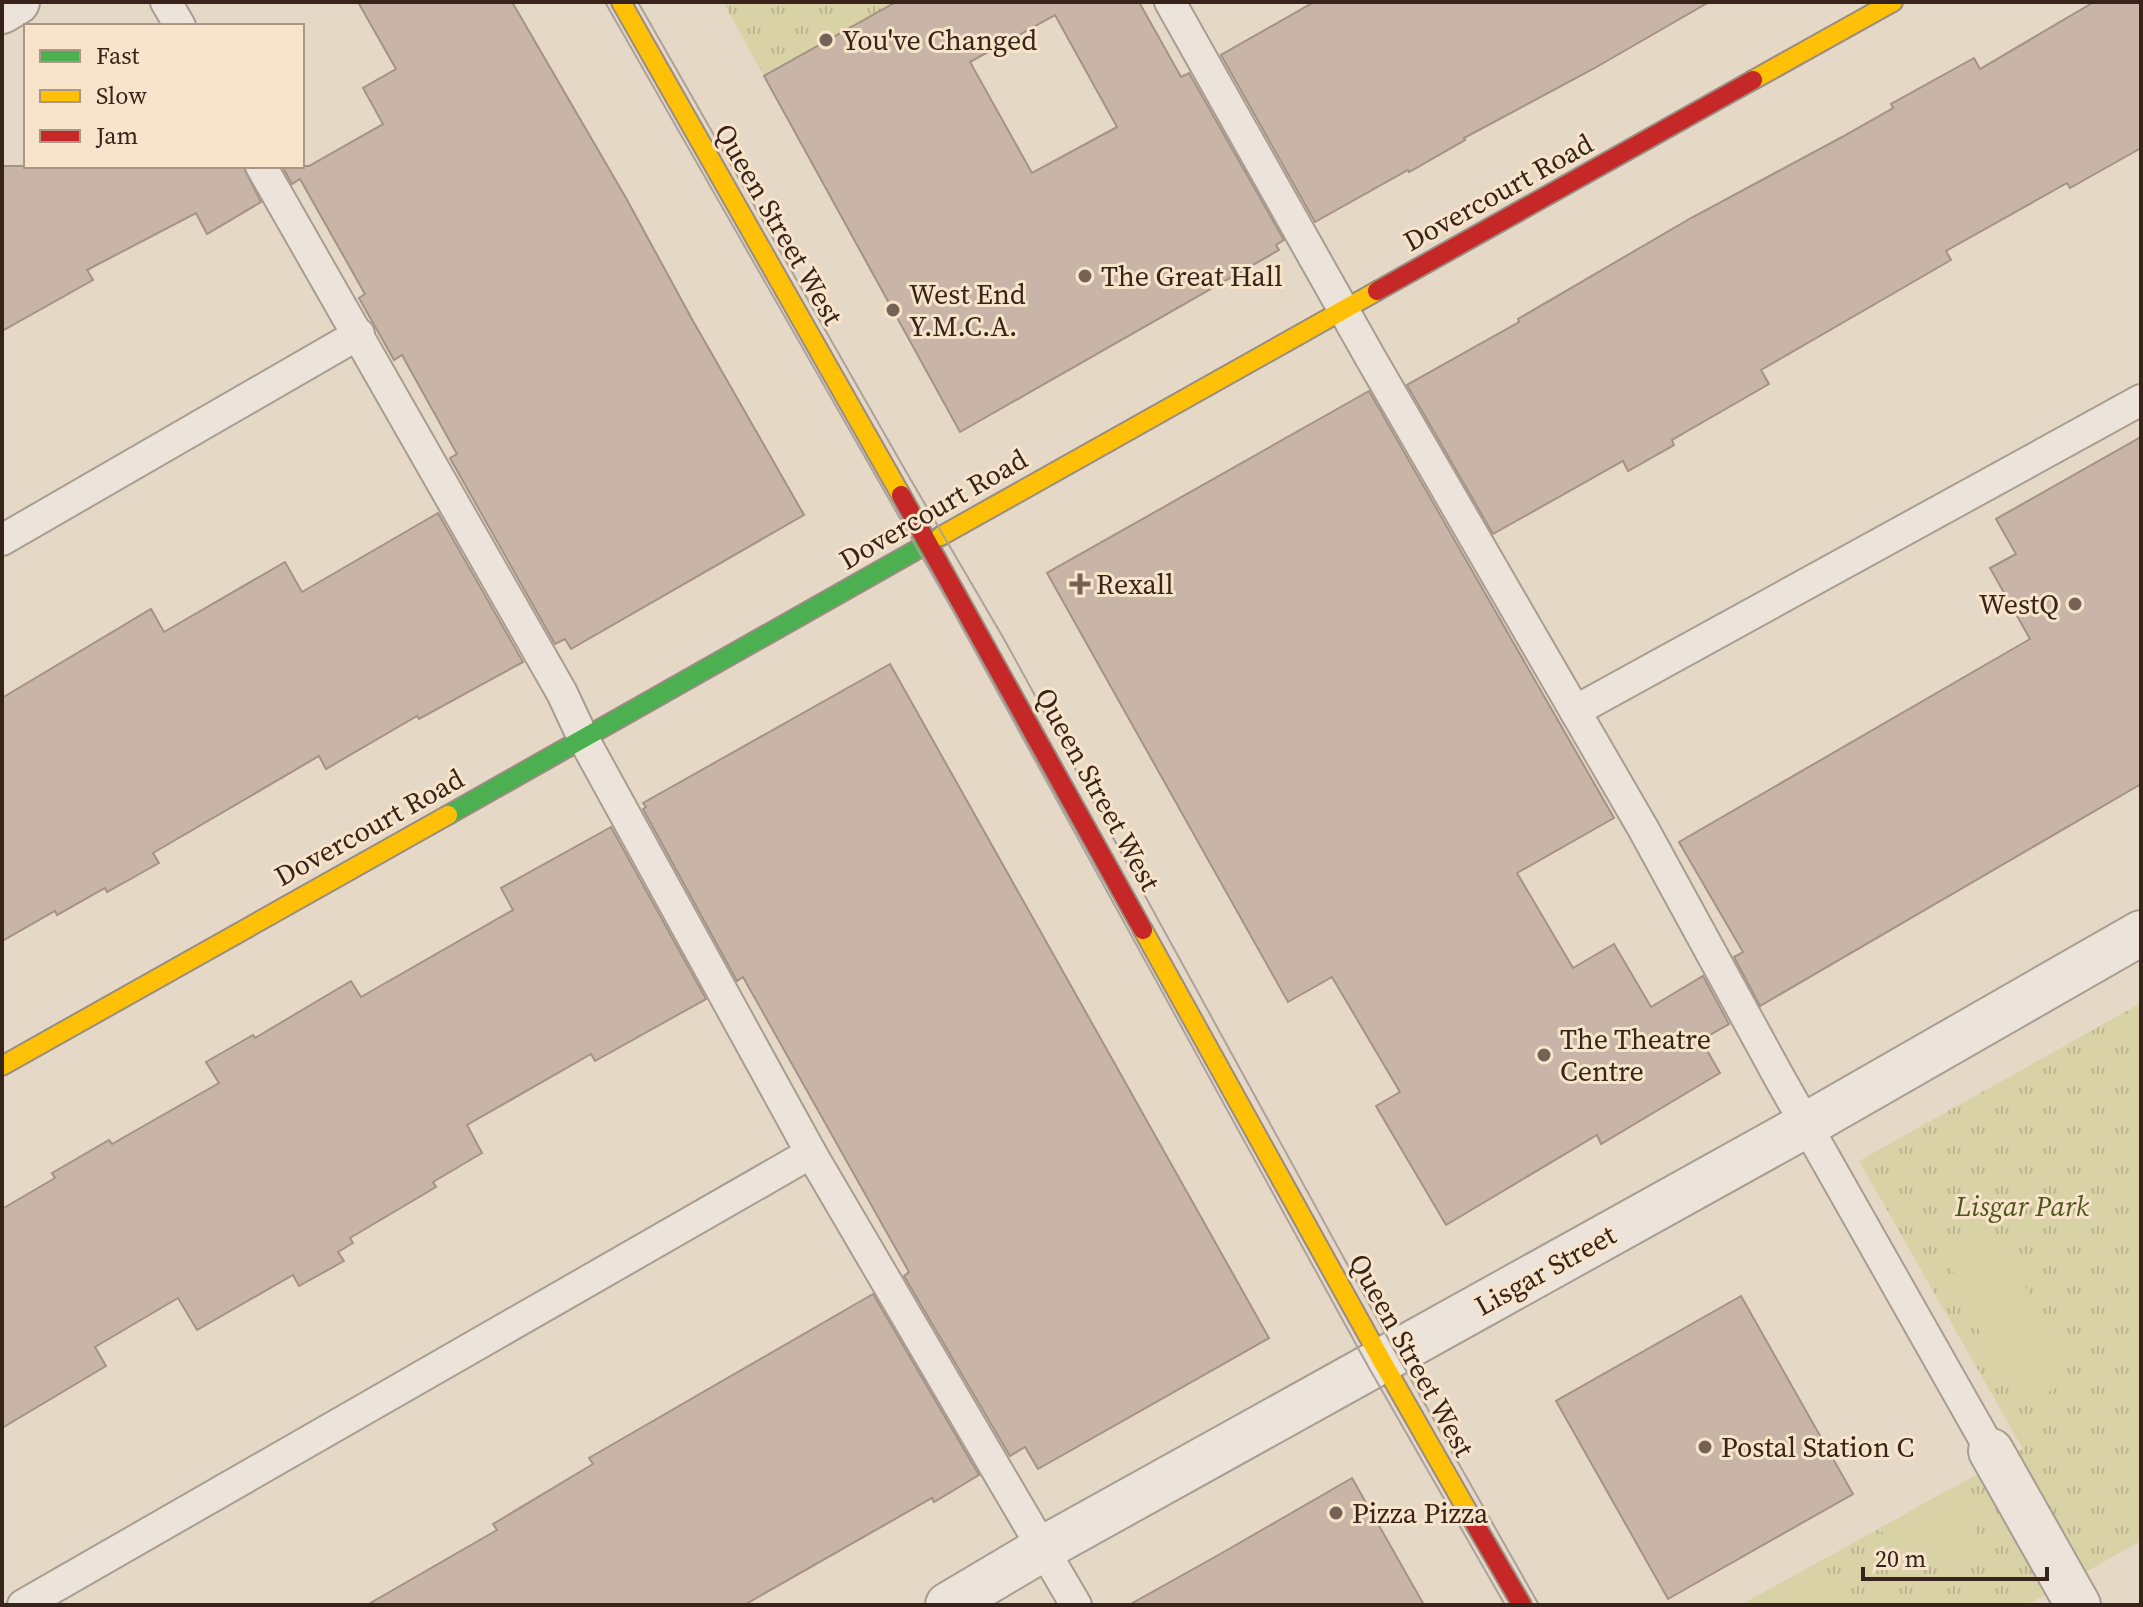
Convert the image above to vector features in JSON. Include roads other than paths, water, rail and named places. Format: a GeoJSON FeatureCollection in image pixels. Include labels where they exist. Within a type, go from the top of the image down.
{"type":"FeatureCollection","features":[{"type":"Feature","properties":{"kind":"street"},"geometry":{"type":"LineString","coordinates":[[2,11],[17,2]]}},
{"type":"Feature","properties":{"kind":"street","name":"Queen Street West"},"geometry":{"type":"LineString","coordinates":[[621,2],[929,544],[1382,1361],[1522,1605]]}},
{"type":"Feature","properties":{"kind":"street","name":"Dovercourt Road"},"geometry":{"type":"LineString","coordinates":[[2,1066],[1001,501],[1893,2]]}},
{"type":"Feature","properties":{"kind":"street","name":"Lisgar Street"},"geometry":{"type":"LineString","coordinates":[[948,1605],[1044,1548],[1806,1125],[2141,933]]}},
{"type":"Feature","properties":{"kind":"street"},"geometry":{"type":"LineString","coordinates":[[1991,1451],[2078,1605]]}},
{"type":"Feature","properties":{"kind":"lane"},"geometry":{"type":"LineString","coordinates":[[166,2],[179,24]]}},
{"type":"Feature","properties":{"kind":"lane"},"geometry":{"type":"LineString","coordinates":[[1170,2],[1575,711],[1991,1451]]}},
{"type":"Feature","properties":{"kind":"lane"},"geometry":{"type":"LineString","coordinates":[[262,168],[562,693],[583,738],[811,1153],[1076,1605]]}},
{"type":"Feature","properties":{"kind":"lane"},"geometry":{"type":"LineString","coordinates":[[2,540],[359,334]]}},
{"type":"Feature","properties":{"kind":"lane"},"geometry":{"type":"LineString","coordinates":[[1575,711],[2141,400]]}},
{"type":"Feature","properties":{"kind":"lane"},"geometry":{"type":"LineString","coordinates":[[23,1605],[811,1153]]}},
{"type":"Feature","properties":{"kind":"tram line"},"geometry":{"type":"LineString","coordinates":[[605,2],[953,611],[1369,1368],[1505,1605]]}},
{"type":"Feature","properties":{"kind":"tram line"},"geometry":{"type":"LineString","coordinates":[[638,2],[1004,639],[1396,1353],[1539,1605]]}},
{"type":"Feature","properties":{"kind":"place","name":"You've Changed"},"geometry":{"type":"Point","coordinates":[826,40]}},
{"type":"Feature","properties":{"kind":"place","name":"The Great Hall"},"geometry":{"type":"Point","coordinates":[1085,276]}},
{"type":"Feature","properties":{"kind":"place","name":"West End Y.M.C.A."},"geometry":{"type":"Point","coordinates":[893,310]}},
{"type":"Feature","properties":{"kind":"place","name":"Rexall"},"geometry":{"type":"Point","coordinates":[1080,584]}},
{"type":"Feature","properties":{"kind":"place","name":"WestQ"},"geometry":{"type":"Point","coordinates":[2075,604]}},
{"type":"Feature","properties":{"kind":"place","name":"The Theatre Centre"},"geometry":{"type":"Point","coordinates":[1544,1055]}},
{"type":"Feature","properties":{"kind":"place","name":"Postal Station C"},"geometry":{"type":"Point","coordinates":[1705,1447]}},
{"type":"Feature","properties":{"kind":"place","name":"Pizza Pizza"},"geometry":{"type":"Point","coordinates":[1336,1513]}},
{"type":"Feature","properties":{"kind":"park label","name":"Lisgar Park"},"geometry":{"type":"Point","coordinates":[2022,1206]}}]}
